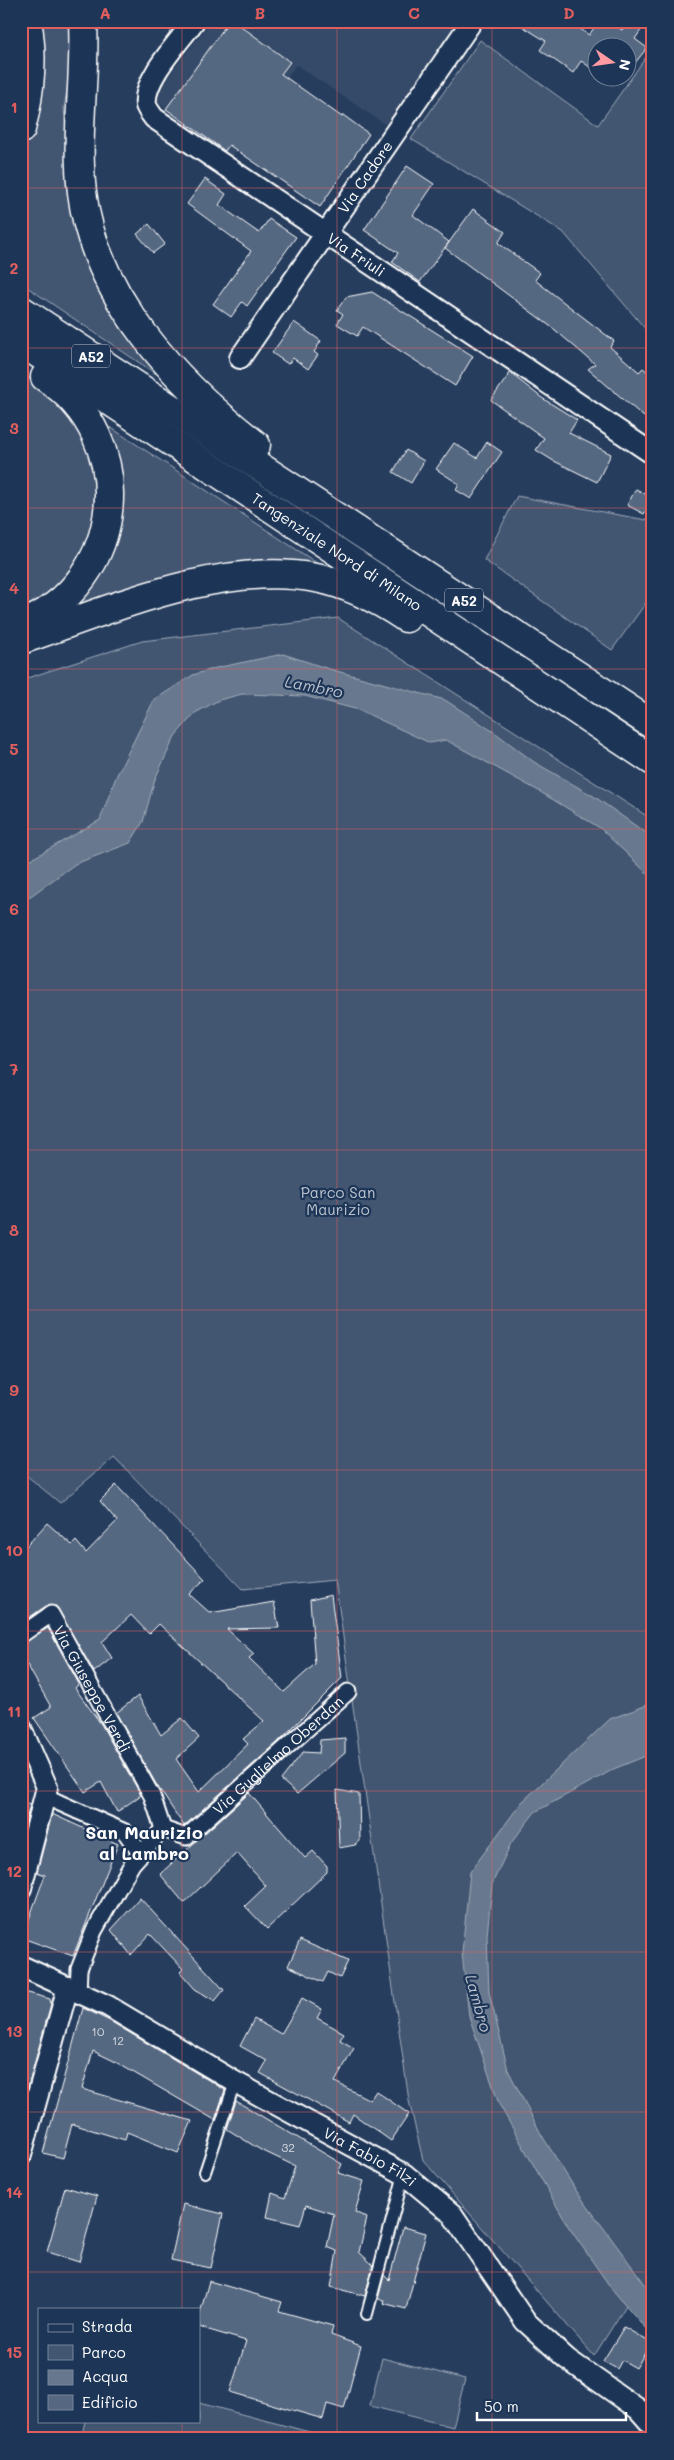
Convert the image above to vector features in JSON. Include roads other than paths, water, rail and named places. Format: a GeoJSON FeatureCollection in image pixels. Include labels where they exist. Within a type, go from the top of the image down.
{"type":"FeatureCollection","features":[{"type":"Feature","properties":{"kind":"highway"},"geometry":{"type":"LineString","coordinates":[[21,129],[29,90],[31,60],[27,21]]}},
{"type":"Feature","properties":{"kind":"highway"},"geometry":{"type":"LineString","coordinates":[[83,21],[80,150],[82,191],[88,227],[99,262],[119,297],[166,364],[233,427],[266,453],[284,481]]}},
{"type":"Feature","properties":{"kind":"highway","name":"Tangenziale Nord di Milano"},"geometry":{"type":"LineString","coordinates":[[21,310],[653,725]]}},
{"type":"Feature","properties":{"kind":"highway","name":"Tangenziale Nord di Milano"},"geometry":{"type":"LineString","coordinates":[[21,342],[653,762]]}},
{"type":"Feature","properties":{"kind":"highway"},"geometry":{"type":"LineString","coordinates":[[21,361],[74,399],[88,419],[99,442],[109,492],[108,518],[102,544],[90,569],[73,591],[56,607],[21,625]]}},
{"type":"Feature","properties":{"kind":"highway"},"geometry":{"type":"LineString","coordinates":[[21,640],[157,595],[204,583],[243,576],[316,578],[355,589],[388,606],[580,732],[653,762]]}},
{"type":"Feature","properties":{"kind":"street","name":"Via Friuli"},"geometry":{"type":"LineString","coordinates":[[194,21],[153,76],[146,94],[146,107],[154,118],[653,454]]}},
{"type":"Feature","properties":{"kind":"street","name":"Via Cadore"},"geometry":{"type":"LineString","coordinates":[[240,358],[472,21]]}},
{"type":"Feature","properties":{"kind":"street","name":"Via Giuseppe Verdi"},"geometry":{"type":"LineString","coordinates":[[21,1635],[51,1614],[152,1796],[162,1829]]}},
{"type":"Feature","properties":{"kind":"street","name":"Via Guglielmo Oberdan"},"geometry":{"type":"LineString","coordinates":[[162,1829],[186,1837],[348,1692]]}},
{"type":"Feature","properties":{"kind":"street"},"geometry":{"type":"LineString","coordinates":[[21,1728],[43,1774],[44,1802],[21,1888]]}},
{"type":"Feature","properties":{"kind":"street"},"geometry":{"type":"LineString","coordinates":[[44,1802],[53,1800],[125,1832],[141,1854]]}},
{"type":"Feature","properties":{"kind":"street"},"geometry":{"type":"LineString","coordinates":[[21,2155],[79,1969],[94,1931],[132,1864],[162,1829]]}},
{"type":"Feature","properties":{"kind":"street","name":"Via Fabio Filzi"},"geometry":{"type":"LineString","coordinates":[[21,1966],[108,2006],[235,2082],[404,2174],[452,2214],[525,2321],[567,2360],[638,2409],[653,2426]]}},
{"type":"Feature","properties":{"kind":"lane"},"geometry":{"type":"LineString","coordinates":[[206,2172],[235,2082]]}},
{"type":"Feature","properties":{"kind":"lane"},"geometry":{"type":"LineString","coordinates":[[367,2314],[404,2174]]}},
{"type":"Feature","properties":{"kind":"water","name":"Lambro"},"geometry":{"type":"Polygon","coordinates":[[[283,654],[329,669],[445,700],[497,734],[534,762],[595,797],[653,838],[653,879],[600,828],[537,790],[446,740],[430,743],[359,710],[305,696],[242,694],[219,700],[195,713],[175,736],[155,779],[143,822],[130,843],[75,864],[21,903],[21,865],[100,820],[116,777],[154,700],[193,675],[216,668],[283,654]]]}},
{"type":"Feature","properties":{"kind":"water","name":"Lambro"},"geometry":{"type":"Polygon","coordinates":[[[653,1703],[653,1753],[616,1768],[535,1812],[511,1843],[492,1884],[487,1936],[489,1992],[508,2070],[541,2134],[577,2192],[653,2295],[653,2337],[611,2288],[568,2226],[499,2104],[469,2016],[462,1953],[470,1872],[521,1803],[610,1719],[653,1703]]]}},
{"type":"Feature","properties":{"kind":"district","name":"San Maurizio al Lambro"},"geometry":{"type":"Point","coordinates":[144,1842]}},
{"type":"Feature","properties":{"kind":"park label","name":"Parco San Maurizio"},"geometry":{"type":"Point","coordinates":[338,1200]}}]}
